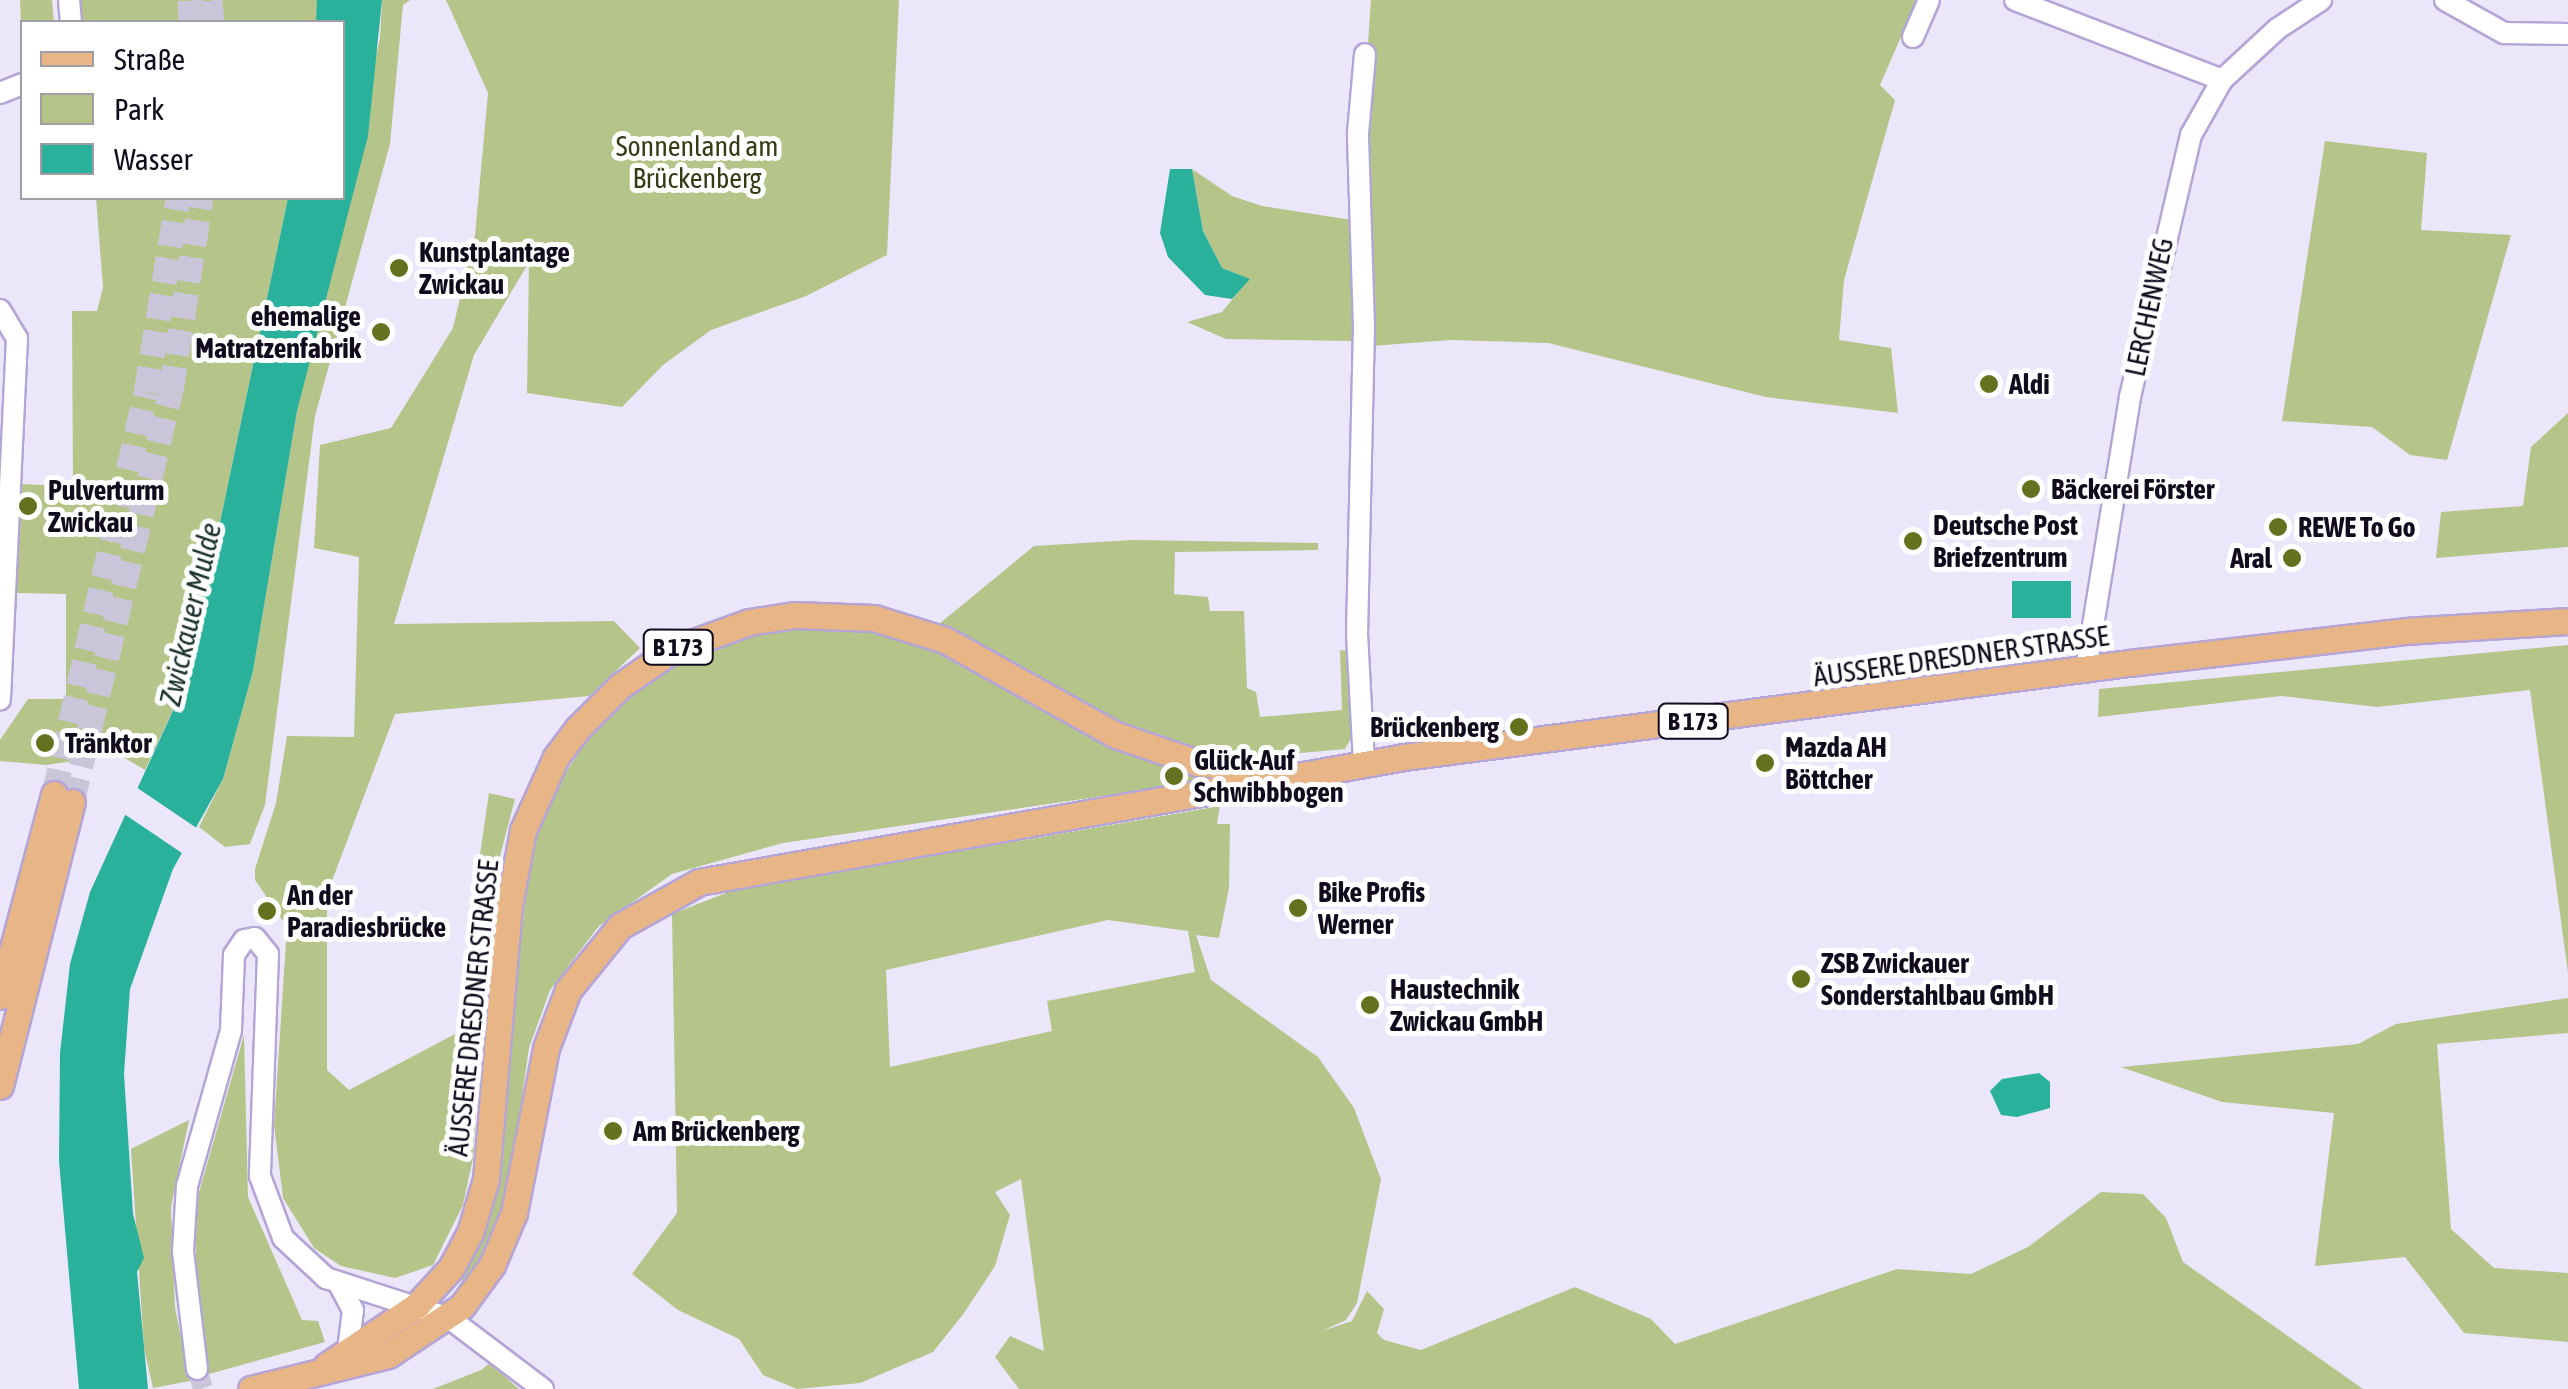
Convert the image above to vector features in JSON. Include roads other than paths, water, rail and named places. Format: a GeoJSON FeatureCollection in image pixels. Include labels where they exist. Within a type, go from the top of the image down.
{"type":"FeatureCollection","features":[{"type":"Feature","properties":{"kind":"main road","name":"ÄUSSERE DRESDNER STRASSE"},"geometry":{"type":"LineString","coordinates":[[322,1369],[417,1305],[461,1251],[486,1179],[509,906],[523,830],[556,757],[600,704],[640,670],[708,634],[749,622],[808,615],[874,618],[945,640],[1066,710],[1198,764],[1300,772]]}},
{"type":"Feature","properties":{"kind":"main road","name":"ÄUSSERE DRESDNER STRASSE"},"geometry":{"type":"LineString","coordinates":[[252,1389],[388,1355],[450,1318],[492,1265],[514,1212],[557,1016],[582,968],[620,926],[699,882],[1364,763],[2405,631],[2568,620]]}},
{"type":"Feature","properties":{"kind":"main road"},"geometry":{"type":"LineString","coordinates":[[1198,764],[1207,776],[1204,791]]}},
{"type":"Feature","properties":{"kind":"main road"},"geometry":{"type":"LineString","coordinates":[[0,996],[63,798],[0,1086]]}},
{"type":"Feature","properties":{"kind":"street"},"geometry":{"type":"LineString","coordinates":[[1914,37],[1929,0]]}},
{"type":"Feature","properties":{"kind":"street"},"geometry":{"type":"LineString","coordinates":[[2015,0],[2222,80]]}},
{"type":"Feature","properties":{"kind":"street","name":"LERCHENWEG"},"geometry":{"type":"LineString","coordinates":[[2086,669],[2097,580],[2167,223],[2191,135],[2222,80],[2277,29],[2321,0]]}},
{"type":"Feature","properties":{"kind":"street"},"geometry":{"type":"LineString","coordinates":[[2444,0],[2504,33],[2568,34]]}},
{"type":"Feature","properties":{"kind":"street"},"geometry":{"type":"LineString","coordinates":[[1364,763],[1357,634],[1364,342],[1358,133],[1365,54]]}},
{"type":"Feature","properties":{"kind":"street"},"geometry":{"type":"LineString","coordinates":[[0,310],[17,338],[0,700]]}},
{"type":"Feature","properties":{"kind":"street"},"geometry":{"type":"LineString","coordinates":[[197,1369],[183,1251],[187,1186],[231,1030],[234,956],[249,938],[264,942],[268,954],[263,1194],[296,1254],[339,1284],[450,1318],[544,1389]]}},
{"type":"Feature","properties":{"kind":"street"},"geometry":{"type":"LineString","coordinates":[[339,1284],[352,1310],[348,1350]]}},
{"type":"Feature","properties":{"kind":"water"},"geometry":{"type":"Polygon","coordinates":[[[317,0],[382,0],[368,136],[297,411],[253,671],[223,779],[173,869],[130,989],[124,1074],[133,1214],[144,1258],[137,1272],[148,1389],[79,1389],[59,1161],[60,1053],[70,964],[90,892],[187,680],[288,200],[345,200],[345,20],[316,20],[317,0]]]}},
{"type":"Feature","properties":{"kind":"water"},"geometry":{"type":"Polygon","coordinates":[[[1170,169],[1192,169],[1203,231],[1222,268],[1250,279],[1232,299],[1205,295],[1168,257],[1160,233],[1170,169]]]}},
{"type":"Feature","properties":{"kind":"water"},"geometry":{"type":"Polygon","coordinates":[[[2012,581],[2071,581],[2071,618],[2012,618],[2012,581]]]}},
{"type":"Feature","properties":{"kind":"water"},"geometry":{"type":"Polygon","coordinates":[[[2039,1073],[2050,1082],[2050,1108],[2017,1117],[2001,1115],[1990,1091],[2002,1079],[2039,1073]]]}},
{"type":"Feature","properties":{"kind":"tunnel"},"geometry":{"type":"LineString","coordinates":[[190,0],[191,20]]}},
{"type":"Feature","properties":{"kind":"tunnel"},"geometry":{"type":"LineString","coordinates":[[210,0],[212,20]]}},
{"type":"Feature","properties":{"kind":"tunnel"},"geometry":{"type":"LineString","coordinates":[[54,794],[146,392],[178,200]]}},
{"type":"Feature","properties":{"kind":"tunnel"},"geometry":{"type":"LineString","coordinates":[[72,802],[171,391],[201,200]]}},
{"type":"Feature","properties":{"kind":"tunnel"},"geometry":{"type":"LineString","coordinates":[[197,1369],[203,1389]]}},
{"type":"Feature","properties":{"kind":"place","name":"Kunstplantage Zwickau"},"geometry":{"type":"Point","coordinates":[399,268]}},
{"type":"Feature","properties":{"kind":"place","name":"ehemalige Matratzenfabrik"},"geometry":{"type":"Point","coordinates":[381,332]}},
{"type":"Feature","properties":{"kind":"place","name":"Aldi"},"geometry":{"type":"Point","coordinates":[1989,384]}},
{"type":"Feature","properties":{"kind":"place","name":"Bäckerei Förster"},"geometry":{"type":"Point","coordinates":[2031,489]}},
{"type":"Feature","properties":{"kind":"place","name":"Pulverturm Zwickau"},"geometry":{"type":"Point","coordinates":[28,506]}},
{"type":"Feature","properties":{"kind":"place","name":"REWE To Go"},"geometry":{"type":"Point","coordinates":[2278,527]}},
{"type":"Feature","properties":{"kind":"place","name":"Deutsche Post Briefzentrum"},"geometry":{"type":"Point","coordinates":[1913,541]}},
{"type":"Feature","properties":{"kind":"place","name":"Aral"},"geometry":{"type":"Point","coordinates":[2292,558]}},
{"type":"Feature","properties":{"kind":"place","name":"Brückenberg"},"geometry":{"type":"Point","coordinates":[1519,727]}},
{"type":"Feature","properties":{"kind":"place","name":"Tränktor"},"geometry":{"type":"Point","coordinates":[45,743]}},
{"type":"Feature","properties":{"kind":"place","name":"Mazda AH Böttcher"},"geometry":{"type":"Point","coordinates":[1765,763]}},
{"type":"Feature","properties":{"kind":"place","name":"Glück-Auf Schwibbbogen"},"geometry":{"type":"Point","coordinates":[1174,776]}},
{"type":"Feature","properties":{"kind":"place","name":"Bike Profis Werner"},"geometry":{"type":"Point","coordinates":[1298,908]}},
{"type":"Feature","properties":{"kind":"place","name":"An der Paradiesbrücke"},"geometry":{"type":"Point","coordinates":[267,911]}},
{"type":"Feature","properties":{"kind":"place","name":"ZSB Zwickauer Sonderstahlbau GmbH"},"geometry":{"type":"Point","coordinates":[1801,979]}},
{"type":"Feature","properties":{"kind":"place","name":"Haustechnik Zwickau GmbH"},"geometry":{"type":"Point","coordinates":[1370,1005]}},
{"type":"Feature","properties":{"kind":"place","name":"Am Brückenberg"},"geometry":{"type":"Point","coordinates":[613,1131]}},
{"type":"Feature","properties":{"kind":"park label","name":"Sonnenland am Brückenberg"},"geometry":{"type":"Point","coordinates":[697,162]}},
{"type":"Feature","properties":{"kind":"water label","name":"Zwickauer Mulde"},"geometry":{"type":"Point","coordinates":[190,614]}}]}
